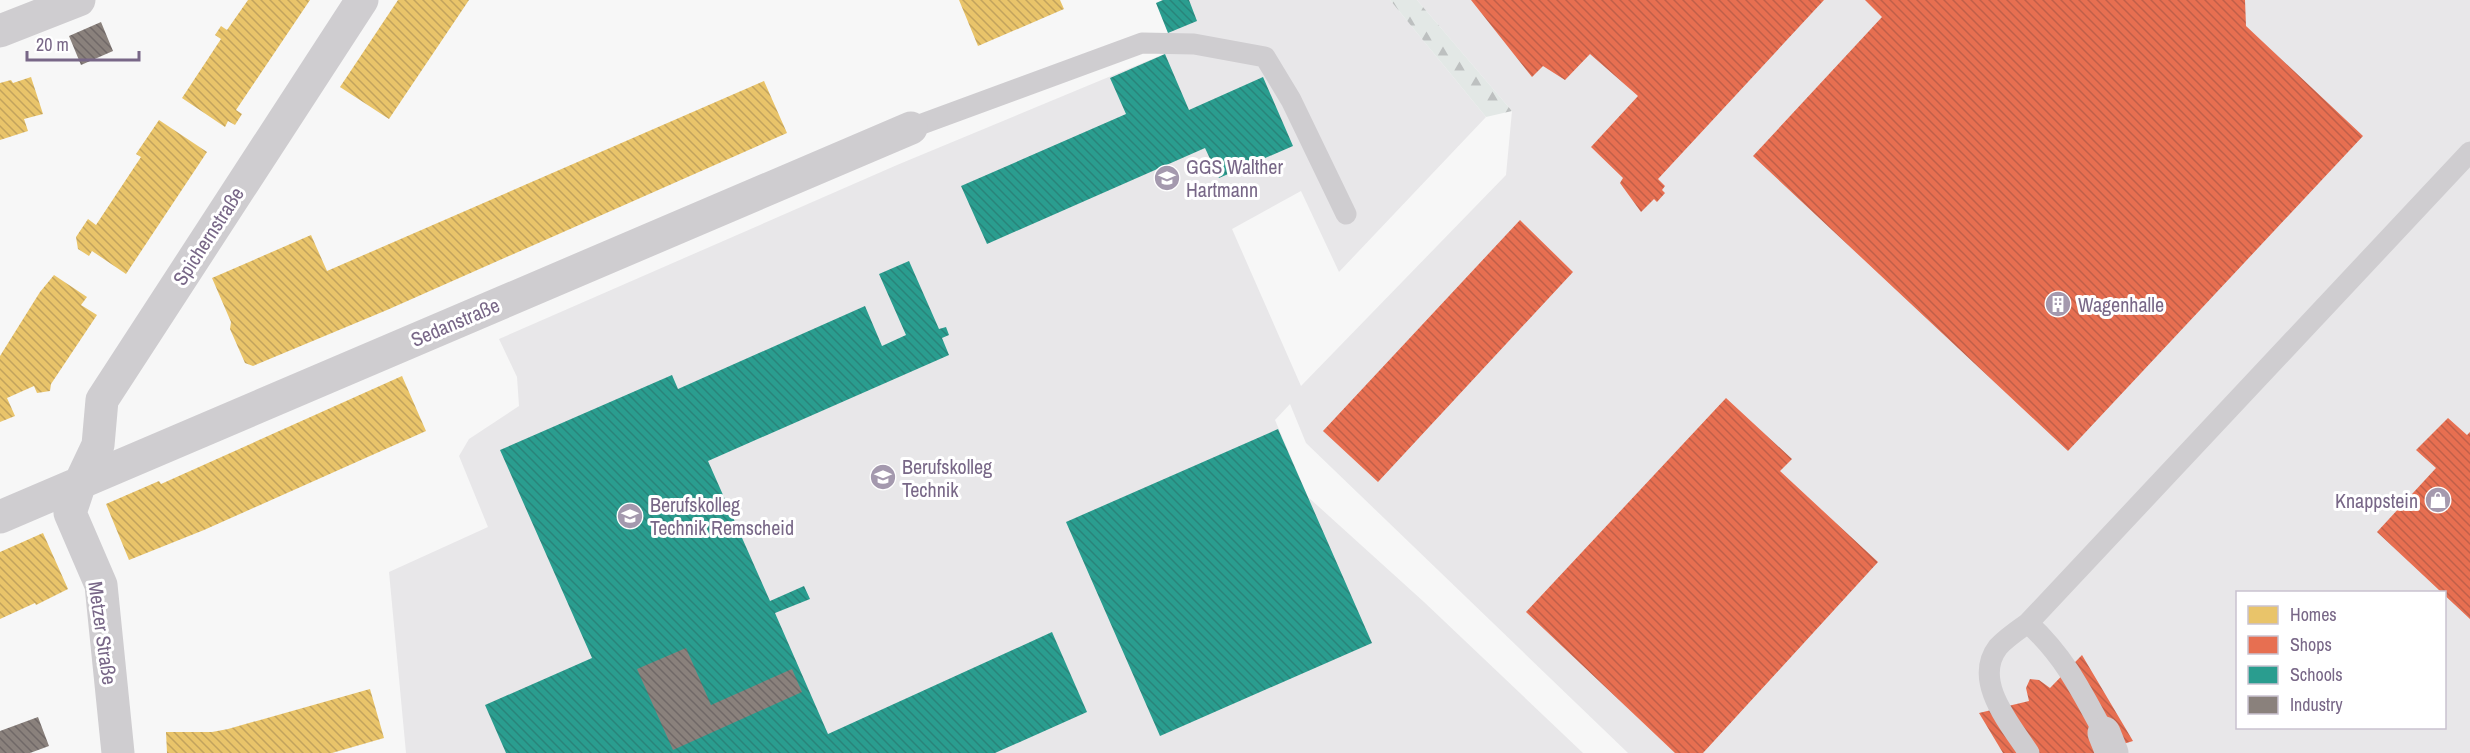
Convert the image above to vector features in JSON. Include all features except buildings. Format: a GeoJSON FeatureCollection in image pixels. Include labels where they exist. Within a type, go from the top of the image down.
{"type":"FeatureCollection","features":[{"type":"Feature","properties":{"kind":"street"},"geometry":{"type":"LineString","coordinates":[[0,31],[79,0]]}},
{"type":"Feature","properties":{"kind":"street","name":"Spichernstraße"},"geometry":{"type":"LineString","coordinates":[[80,483],[98,445],[102,400],[362,0]]}},
{"type":"Feature","properties":{"kind":"street","name":"Sedanstraße"},"geometry":{"type":"LineString","coordinates":[[0,517],[911,128]]}},
{"type":"Feature","properties":{"kind":"street","name":"Metzer Straße"},"geometry":{"type":"LineString","coordinates":[[80,483],[70,513],[101,585],[118,753]]}},
{"type":"Feature","properties":{"kind":"lane"},"geometry":{"type":"LineString","coordinates":[[911,128],[1142,43],[1194,44],[1238,51],[1265,57],[1291,100],[1346,214]]}},
{"type":"Feature","properties":{"kind":"lane"},"geometry":{"type":"LineString","coordinates":[[2029,753],[1992,692],[1988,669],[1998,647],[2028,623],[2470,152]]}},
{"type":"Feature","properties":{"kind":"lane"},"geometry":{"type":"LineString","coordinates":[[2028,623],[2047,641],[2070,670],[2108,743]]}},
{"type":"Feature","properties":{"kind":"shaded area"},"geometry":{"type":"Polygon","coordinates":[[[1163,0],[1390,0],[1486,117],[1339,272],[1301,191],[1232,229],[1301,386],[1506,175],[1512,111],[1417,0],[2470,0],[2470,753],[1628,753],[1306,443],[1290,404],[1275,420],[1308,497],[1424,602],[1583,753],[406,753],[389,572],[488,527],[459,456],[469,439],[519,406],[517,377],[499,339],[897,165],[1164,54],[1168,33],[1156,3],[1163,0]]]}},
{"type":"Feature","properties":{"kind":"green space"},"geometry":{"type":"Polygon","coordinates":[[[1390,0],[1417,0],[1512,111],[1486,117],[1390,0]]]}},
{"type":"Feature","properties":{"kind":"place","name":"GGS Walther Hartmann"},"geometry":{"type":"Point","coordinates":[1167,178]}},
{"type":"Feature","properties":{"kind":"place","name":"Wagenhalle"},"geometry":{"type":"Point","coordinates":[2058,304]}},
{"type":"Feature","properties":{"kind":"place","name":"Berufskolleg Technik"},"geometry":{"type":"Point","coordinates":[883,477]}},
{"type":"Feature","properties":{"kind":"place","name":"Knappstein"},"geometry":{"type":"Point","coordinates":[2438,500]}},
{"type":"Feature","properties":{"kind":"place","name":"Berufskolleg Technik Remscheid"},"geometry":{"type":"Point","coordinates":[630,516]}}]}
